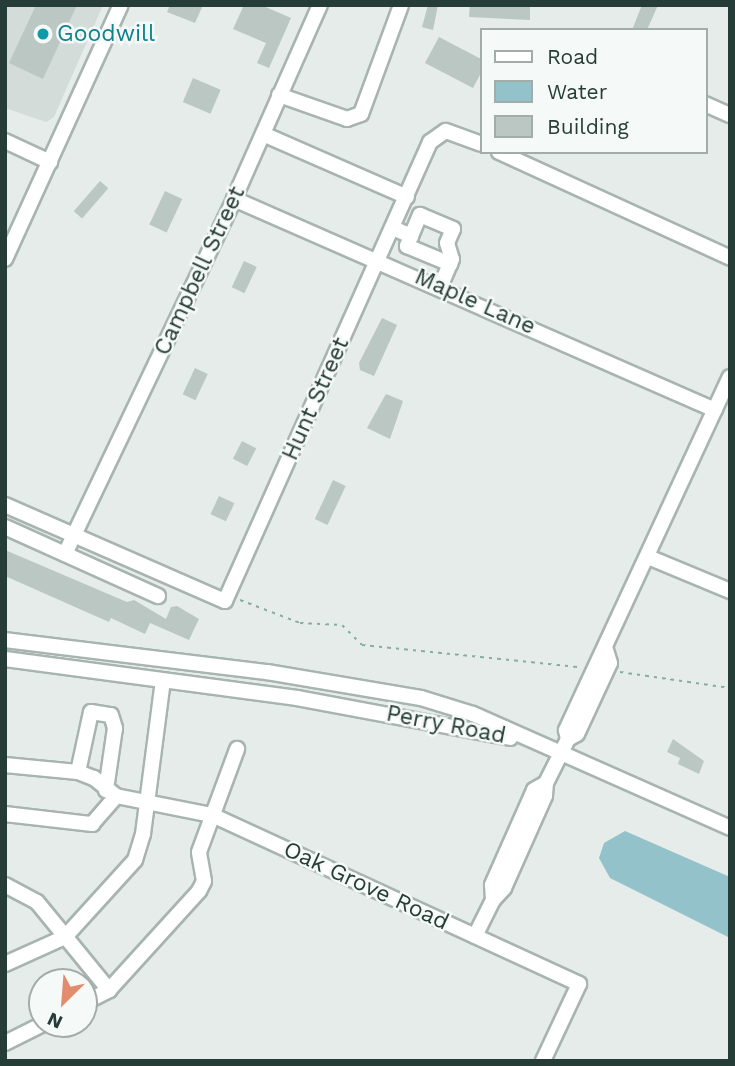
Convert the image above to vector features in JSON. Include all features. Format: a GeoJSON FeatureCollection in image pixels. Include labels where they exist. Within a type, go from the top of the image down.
{"type":"FeatureCollection","features":[{"type":"Feature","properties":{"kind":"street"},"geometry":{"type":"LineString","coordinates":[[5,258],[121,5]]}},
{"type":"Feature","properties":{"kind":"street","name":"Campbell Street"},"geometry":{"type":"LineString","coordinates":[[65,554],[234,199],[320,5]]}},
{"type":"Feature","properties":{"kind":"street"},"geometry":{"type":"LineString","coordinates":[[279,94],[347,119],[361,114],[401,5]]}},
{"type":"Feature","properties":{"kind":"street"},"geometry":{"type":"LineString","coordinates":[[707,105],[730,115]]}},
{"type":"Feature","properties":{"kind":"street","name":"Hunt Street"},"geometry":{"type":"LineString","coordinates":[[75,535],[225,601],[437,134],[451,131],[480,144]]}},
{"type":"Feature","properties":{"kind":"street"},"geometry":{"type":"LineString","coordinates":[[263,134],[407,197]]}},
{"type":"Feature","properties":{"kind":"street"},"geometry":{"type":"LineString","coordinates":[[5,141],[50,162]]}},
{"type":"Feature","properties":{"kind":"street"},"geometry":{"type":"LineString","coordinates":[[503,154],[730,258]]}},
{"type":"Feature","properties":{"kind":"street","name":"Maple Lane"},"geometry":{"type":"LineString","coordinates":[[234,199],[379,259],[715,410]]}},
{"type":"Feature","properties":{"kind":"street"},"geometry":{"type":"LineString","coordinates":[[440,286],[450,264],[447,243],[453,229],[420,215],[407,246],[450,264]]}},
{"type":"Feature","properties":{"kind":"street"},"geometry":{"type":"LineString","coordinates":[[393,228],[411,236]]}},
{"type":"Feature","properties":{"kind":"street"},"geometry":{"type":"LineString","coordinates":[[475,936],[493,900],[504,888],[545,796],[545,783],[568,738],[566,730],[600,670],[606,650],[730,377]]}},
{"type":"Feature","properties":{"kind":"street"},"geometry":{"type":"LineString","coordinates":[[5,505],[75,535]]}},
{"type":"Feature","properties":{"kind":"street"},"geometry":{"type":"LineString","coordinates":[[5,527],[159,596]]}},
{"type":"Feature","properties":{"kind":"street"},"geometry":{"type":"LineString","coordinates":[[648,557],[730,592]]}},
{"type":"Feature","properties":{"kind":"street","name":"Perry Road"},"geometry":{"type":"LineString","coordinates":[[5,640],[384,690],[460,709],[525,740]]}},
{"type":"Feature","properties":{"kind":"street","name":"Perry Road"},"geometry":{"type":"LineString","coordinates":[[5,659],[297,698],[525,740]]}},
{"type":"Feature","properties":{"kind":"street"},"geometry":{"type":"LineString","coordinates":[[5,964],[65,937],[135,860],[148,802],[163,680]]}},
{"type":"Feature","properties":{"kind":"street"},"geometry":{"type":"LineString","coordinates":[[5,814],[92,824],[105,814],[111,793],[115,728],[111,715],[91,712],[78,772]]}},
{"type":"Feature","properties":{"kind":"street"},"geometry":{"type":"LineString","coordinates":[[525,740],[730,828]]}},
{"type":"Feature","properties":{"kind":"street"},"geometry":{"type":"LineString","coordinates":[[98,996],[109,990],[199,891],[204,881],[199,852],[237,749]]}},
{"type":"Feature","properties":{"kind":"street"},"geometry":{"type":"LineString","coordinates":[[5,765],[78,772],[94,778],[111,793]]}},
{"type":"Feature","properties":{"kind":"street","name":"Oak Grove Road"},"geometry":{"type":"LineString","coordinates":[[111,793],[212,815],[579,984],[543,1061]]}},
{"type":"Feature","properties":{"kind":"street"},"geometry":{"type":"LineString","coordinates":[[5,885],[37,902],[109,990]]}},
{"type":"Feature","properties":{"kind":"street"},"geometry":{"type":"LineString","coordinates":[[5,1043],[28,1032]]}},
{"type":"Feature","properties":{"kind":"path"},"geometry":{"type":"LineString","coordinates":[[300,623],[332,622],[362,645],[600,670],[730,688]]}},
{"type":"Feature","properties":{"kind":"shaded area"},"geometry":{"type":"Polygon","coordinates":[[[5,5],[103,5],[54,117],[46,122],[5,108],[5,5]]]}},
{"type":"Feature","properties":{"kind":"water"},"geometry":{"type":"Polygon","coordinates":[[[625,831],[730,877],[730,938],[610,878],[599,858],[604,843],[625,831]]]}},
{"type":"Feature","properties":{"kind":"building","name":"Goodwill"},"geometry":{"type":"Polygon","coordinates":[[[36,5],[77,5],[43,79],[9,63],[36,5]]]}},
{"type":"Feature","properties":{"kind":"building"},"geometry":{"type":"Polygon","coordinates":[[[170,5],[203,5],[195,23],[167,12],[170,5]]]}},
{"type":"Feature","properties":{"kind":"building"},"geometry":{"type":"Polygon","coordinates":[[[244,5],[261,5],[291,18],[269,68],[257,63],[266,43],[233,29],[244,5]]]}},
{"type":"Feature","properties":{"kind":"building"},"geometry":{"type":"Polygon","coordinates":[[[428,5],[438,5],[433,30],[422,27],[428,5]]]}},
{"type":"Feature","properties":{"kind":"building"},"geometry":{"type":"Polygon","coordinates":[[[470,5],[530,5],[530,20],[469,17],[470,5]]]}},
{"type":"Feature","properties":{"kind":"building"},"geometry":{"type":"Polygon","coordinates":[[[642,5],[658,5],[648,28],[633,28],[642,5]]]}},
{"type":"Feature","properties":{"kind":"building"},"geometry":{"type":"Polygon","coordinates":[[[439,37],[480,58],[480,75],[473,88],[425,63],[439,37]]]}},
{"type":"Feature","properties":{"kind":"building"},"geometry":{"type":"Polygon","coordinates":[[[193,78],[221,90],[210,114],[183,102],[193,78]]]}},
{"type":"Feature","properties":{"kind":"building"},"geometry":{"type":"Polygon","coordinates":[[[100,181],[108,188],[82,218],[74,211],[100,181]]]}},
{"type":"Feature","properties":{"kind":"building"},"geometry":{"type":"Polygon","coordinates":[[[165,191],[182,199],[167,233],[149,225],[165,191]]]}},
{"type":"Feature","properties":{"kind":"building"},"geometry":{"type":"Polygon","coordinates":[[[244,261],[257,267],[244,293],[232,287],[244,261]]]}},
{"type":"Feature","properties":{"kind":"building"},"geometry":{"type":"Polygon","coordinates":[[[382,318],[397,325],[374,376],[360,370],[359,363],[382,318]]]}},
{"type":"Feature","properties":{"kind":"building"},"geometry":{"type":"Polygon","coordinates":[[[195,368],[208,374],[195,400],[183,394],[195,368]]]}},
{"type":"Feature","properties":{"kind":"building"},"geometry":{"type":"Polygon","coordinates":[[[386,394],[403,401],[390,439],[367,428],[386,394]]]}},
{"type":"Feature","properties":{"kind":"building"},"geometry":{"type":"Polygon","coordinates":[[[242,441],[256,448],[247,466],[233,459],[242,441]]]}},
{"type":"Feature","properties":{"kind":"building"},"geometry":{"type":"Polygon","coordinates":[[[333,480],[346,486],[328,525],[315,519],[333,480]]]}},
{"type":"Feature","properties":{"kind":"building"},"geometry":{"type":"Polygon","coordinates":[[[219,496],[234,503],[226,521],[211,514],[219,496]]]}},
{"type":"Feature","properties":{"kind":"building"},"geometry":{"type":"Polygon","coordinates":[[[5,550],[127,602],[134,600],[166,619],[171,607],[177,606],[199,619],[189,640],[150,623],[145,634],[111,618],[109,622],[5,576],[5,550]]]}},
{"type":"Feature","properties":{"kind":"building"},"geometry":{"type":"Polygon","coordinates":[[[673,739],[704,761],[699,774],[678,764],[680,758],[667,752],[673,739]]]}},
{"type":"Feature","properties":{"kind":"place","name":"Goodwill"},"geometry":{"type":"Point","coordinates":[43,34]}}]}
